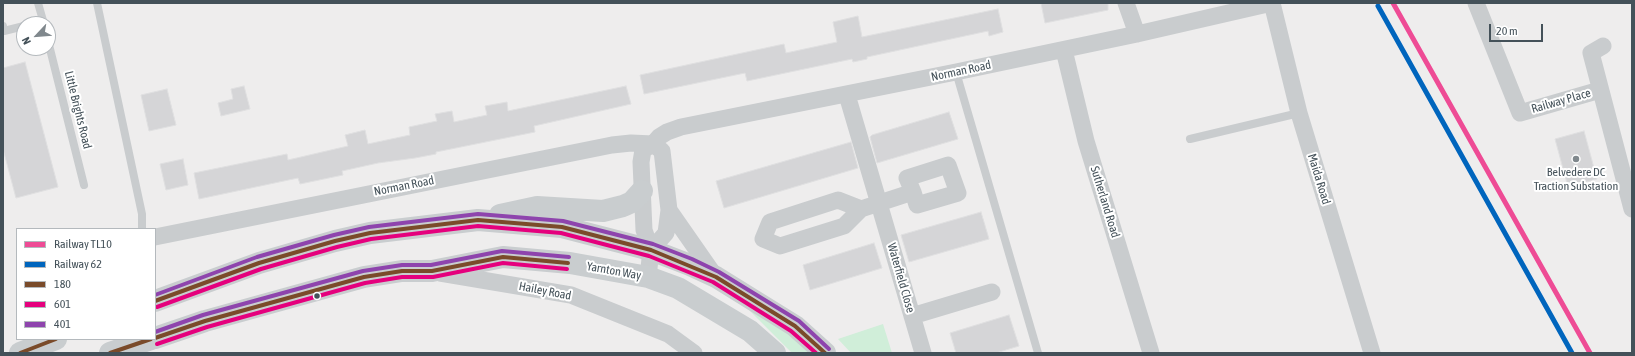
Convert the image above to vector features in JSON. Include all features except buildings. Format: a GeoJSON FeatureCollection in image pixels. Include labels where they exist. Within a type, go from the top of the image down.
{"type":"FeatureCollection","features":[{"type":"Feature","properties":{"kind":"street"},"geometry":{"type":"LineString","coordinates":[[1126,3],[1137,34]]}},
{"type":"Feature","properties":{"kind":"street","name":"Norman Road"},"geometry":{"type":"LineString","coordinates":[[648,277],[651,250],[644,230],[641,162],[643,150],[654,144],[659,137],[681,127],[1064,50],[1272,3]]}},
{"type":"Feature","properties":{"kind":"street","name":"Maida Road"},"geometry":{"type":"LineString","coordinates":[[1272,3],[1299,113],[1372,353]]}},
{"type":"Feature","properties":{"kind":"street","name":"Railway Place"},"geometry":{"type":"LineString","coordinates":[[1476,3],[1520,113],[1600,90]]}},
{"type":"Feature","properties":{"kind":"street"},"geometry":{"type":"LineString","coordinates":[[1603,46],[1591,53],[1632,209]]}},
{"type":"Feature","properties":{"kind":"street","name":"Sutherland Road"},"geometry":{"type":"LineString","coordinates":[[1064,50],[1086,141],[1151,353]]}},
{"type":"Feature","properties":{"kind":"street","name":"Waterfield Close"},"geometry":{"type":"LineString","coordinates":[[847,94],[923,353]]}},
{"type":"Feature","properties":{"kind":"street","name":"Norman Road"},"geometry":{"type":"LineString","coordinates":[[156,237],[612,145],[631,143],[654,144]]}},
{"type":"Feature","properties":{"kind":"street"},"geometry":{"type":"LineString","coordinates":[[651,250],[666,233],[669,210],[662,152],[654,144]]}},
{"type":"Feature","properties":{"kind":"street"},"geometry":{"type":"LineString","coordinates":[[156,301],[259,264],[335,241],[370,233],[478,220],[537,207],[603,211],[632,202],[642,191]]}},
{"type":"Feature","properties":{"kind":"street"},"geometry":{"type":"LineString","coordinates":[[861,209],[838,200],[770,222],[763,239],[780,246],[844,226],[861,209],[913,192]]}},
{"type":"Feature","properties":{"kind":"street"},"geometry":{"type":"LineString","coordinates":[[669,210],[716,277]]}},
{"type":"Feature","properties":{"kind":"street"},"geometry":{"type":"LineString","coordinates":[[478,220],[562,227],[651,250],[716,277],[796,326],[825,353]]}},
{"type":"Feature","properties":{"kind":"street","name":"Yarnton Way"},"geometry":{"type":"LineString","coordinates":[[156,338],[205,321],[364,277],[402,271],[432,271],[503,257],[570,263],[648,277],[678,288],[750,331],[774,353]]}},
{"type":"Feature","properties":{"kind":"street","name":"Hailey Road"},"geometry":{"type":"LineString","coordinates":[[432,271],[571,295],[668,334],[694,353]]}},
{"type":"Feature","properties":{"kind":"street"},"geometry":{"type":"LineString","coordinates":[[912,316],[992,292]]}},
{"type":"Feature","properties":{"kind":"street"},"geometry":{"type":"LineString","coordinates":[[20,353],[53,340]]}},
{"type":"Feature","properties":{"kind":"street"},"geometry":{"type":"LineString","coordinates":[[110,353],[148,340]]}},
{"type":"Feature","properties":{"kind":"lane"},"geometry":{"type":"LineString","coordinates":[[38,3],[41,16]]}},
{"type":"Feature","properties":{"kind":"lane"},"geometry":{"type":"LineString","coordinates":[[96,3],[142,214],[142,228]]}},
{"type":"Feature","properties":{"kind":"lane"},"geometry":{"type":"LineString","coordinates":[[3,26],[4,31],[16,28]]}},
{"type":"Feature","properties":{"kind":"lane","name":"Little Brights Road"},"geometry":{"type":"LineString","coordinates":[[52,56],[84,185]]}},
{"type":"Feature","properties":{"kind":"lane"},"geometry":{"type":"LineString","coordinates":[[956,72],[1038,353]]}},
{"type":"Feature","properties":{"kind":"lane"},"geometry":{"type":"LineString","coordinates":[[1190,139],[1299,113]]}},
{"type":"Feature","properties":{"kind":"green space"},"geometry":{"type":"Polygon","coordinates":[[[740,301],[779,326],[811,353],[792,353],[740,301]]]}},
{"type":"Feature","properties":{"kind":"green space"},"geometry":{"type":"Polygon","coordinates":[[[883,324],[892,353],[851,353],[838,339],[883,324]]]}},
{"type":"Feature","properties":{"kind":"rail line","name":"TL10"},"geometry":{"type":"LineString","coordinates":[[1393,3],[1590,353]]}},
{"type":"Feature","properties":{"kind":"rail line","name":"62"},"geometry":{"type":"LineString","coordinates":[[1378,6],[1572,353]]}},
{"type":"Feature","properties":{"kind":"transit line","name":"401"},"geometry":{"type":"LineString","coordinates":[[156,295],[257,257],[334,235],[369,227],[478,214],[563,221],[653,244],[692,259],[719,272],[799,321],[829,349]]}},
{"type":"Feature","properties":{"kind":"transit line","name":"180"},"geometry":{"type":"LineString","coordinates":[[156,301],[259,263],[335,241],[370,233],[478,220],[562,227],[651,250],[716,277],[795,326],[825,353]]}},
{"type":"Feature","properties":{"kind":"transit line","name":"601"},"geometry":{"type":"LineString","coordinates":[[157,307],[261,269],[337,247],[371,239],[478,226],[561,233],[649,256],[713,282],[791,331],[816,353]]}},
{"type":"Feature","properties":{"kind":"transit line","name":"401"},"geometry":{"type":"LineString","coordinates":[[156,332],[203,315],[363,271],[402,265],[431,265],[502,251],[569,257]]}},
{"type":"Feature","properties":{"kind":"transit line","name":"180"},"geometry":{"type":"LineString","coordinates":[[156,338],[205,321],[364,277],[402,271],[432,271],[503,257],[568,263]]}},
{"type":"Feature","properties":{"kind":"transit line","name":"601"},"geometry":{"type":"LineString","coordinates":[[157,344],[207,327],[365,283],[402,277],[433,277],[503,263],[567,269]]}},
{"type":"Feature","properties":{"kind":"transit line","name":"180"},"geometry":{"type":"LineString","coordinates":[[20,353],[53,340]]}},
{"type":"Feature","properties":{"kind":"transit line","name":"180"},"geometry":{"type":"LineString","coordinates":[[110,353],[148,340]]}},
{"type":"Feature","properties":{"kind":"place","name":"Belvedere DC Traction Substation"},"geometry":{"type":"Point","coordinates":[1576,159]}}]}
